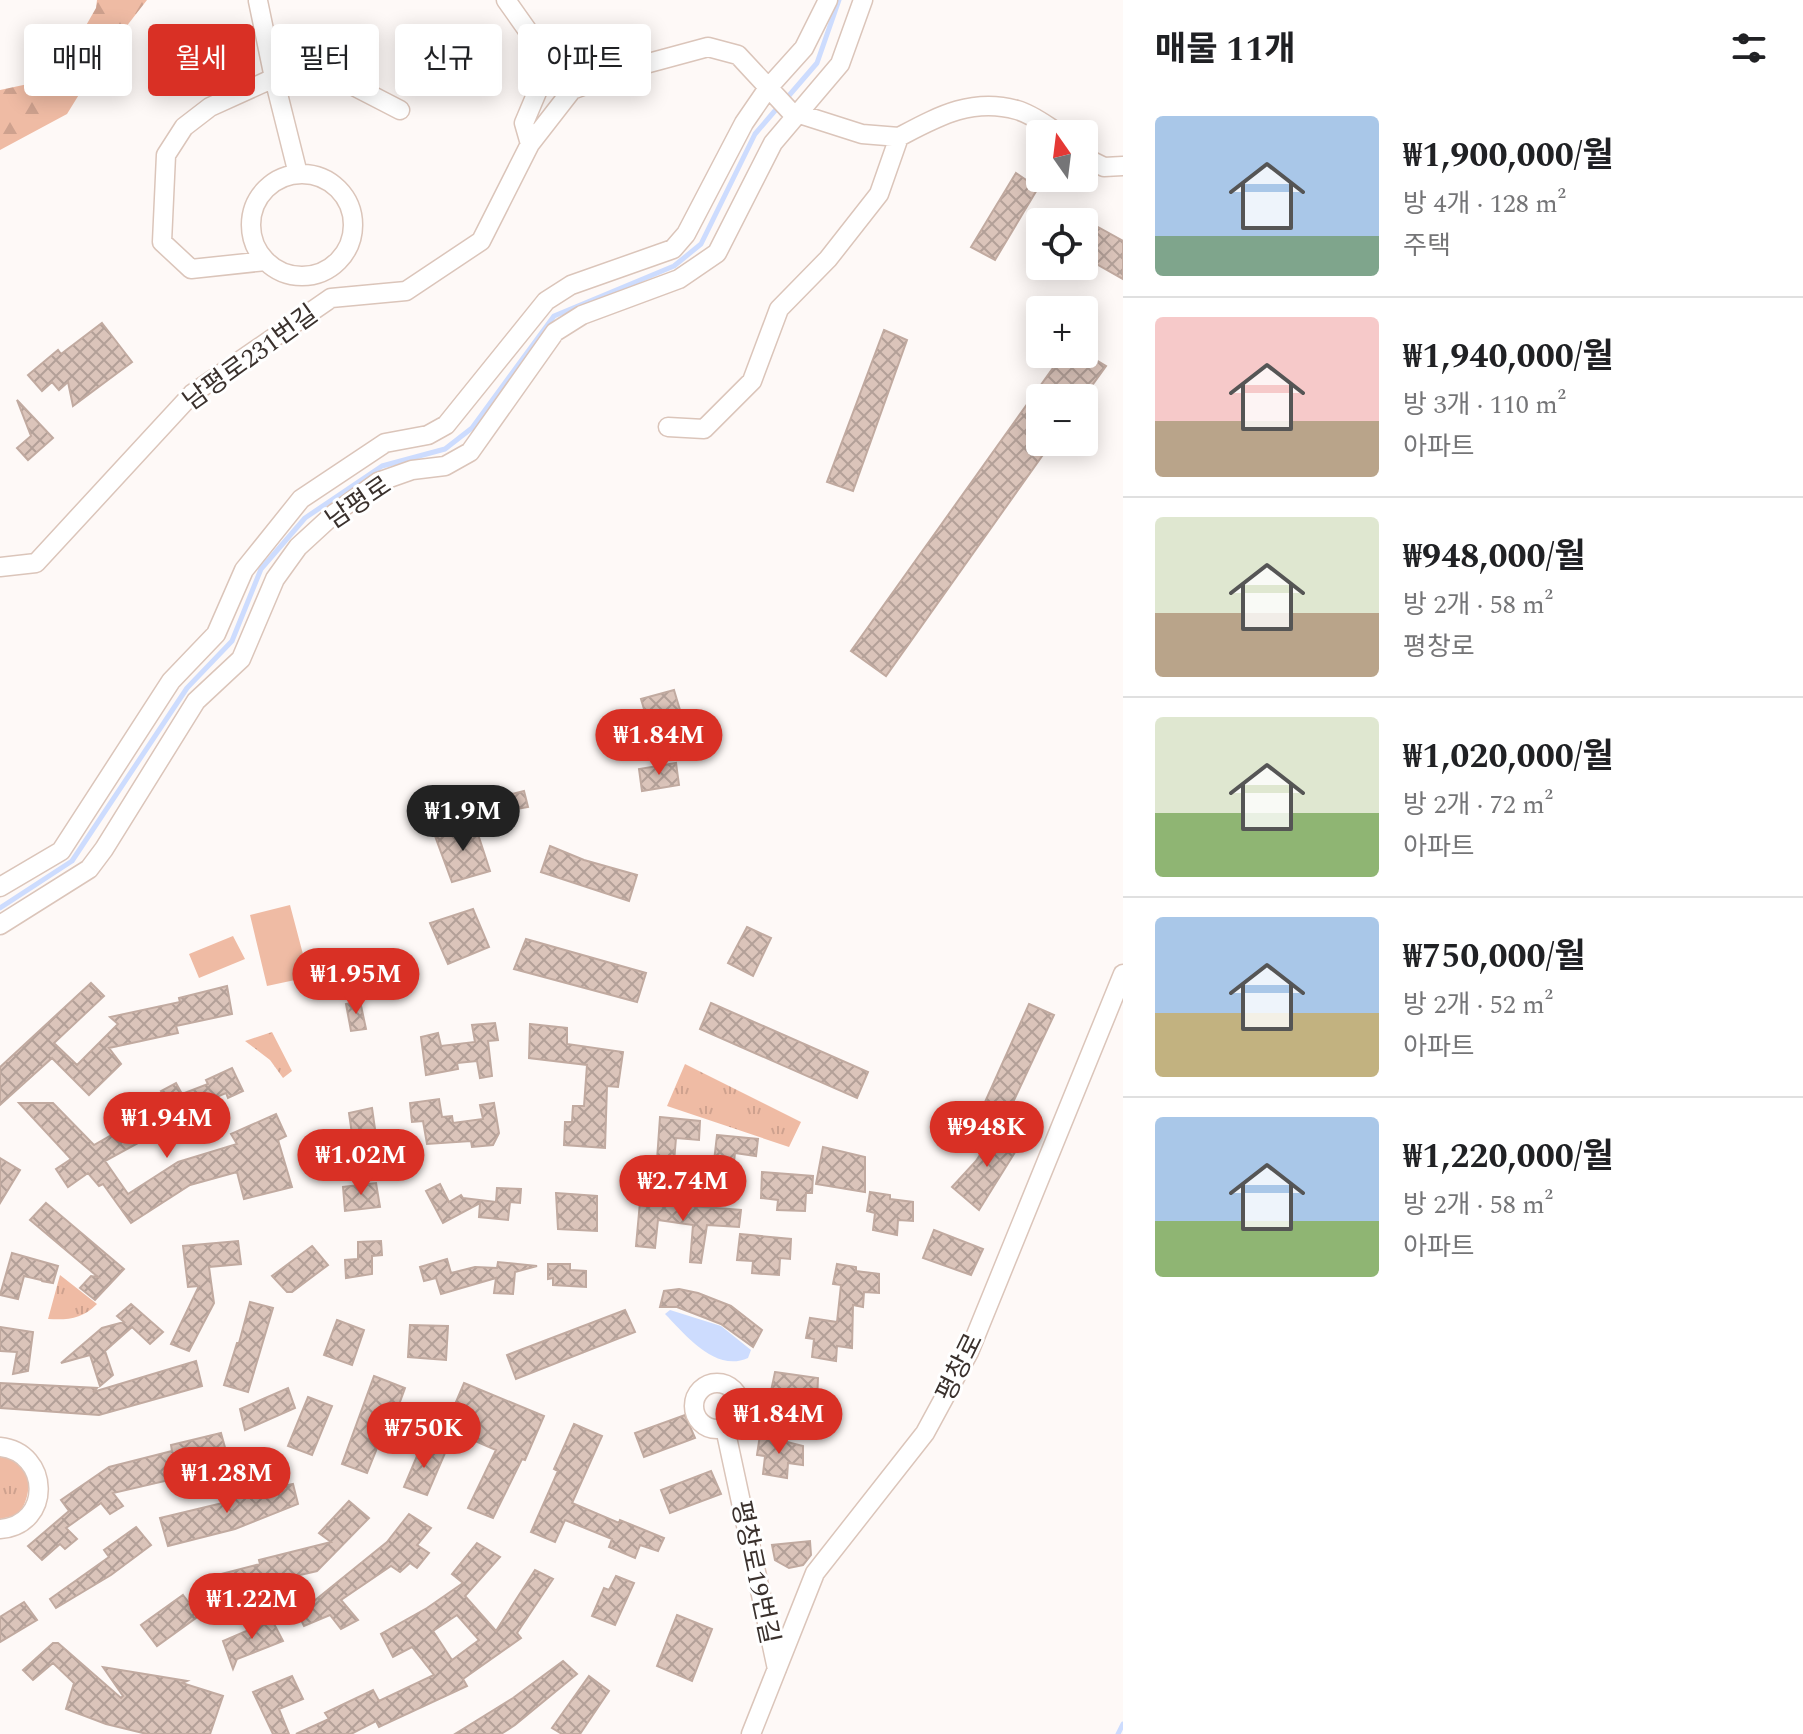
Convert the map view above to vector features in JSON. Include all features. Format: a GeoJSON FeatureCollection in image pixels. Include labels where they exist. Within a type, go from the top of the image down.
{"type":"FeatureCollection","features":[{"type":"Feature","properties":{"kind":"street"},"geometry":{"type":"LineString","coordinates":[[506,0],[535,41],[543,78],[524,123],[530,144]]}},
{"type":"Feature","properties":{"kind":"street"},"geometry":{"type":"LineString","coordinates":[[772,90],[804,48],[828,0]]}},
{"type":"Feature","properties":{"kind":"street"},"geometry":{"type":"LineString","coordinates":[[863,0],[840,64],[795,112],[862,134],[899,137],[946,112],[979,104],[1019,110],[1036,120]]}},
{"type":"Feature","properties":{"kind":"street"},"geometry":{"type":"LineString","coordinates":[[258,1],[271,64]]}},
{"type":"Feature","properties":{"kind":"street","name":"남평로231번길"},"geometry":{"type":"LineString","coordinates":[[0,567],[36,563],[192,394],[331,298],[406,291],[481,241],[530,144],[572,90],[634,67],[708,47],[738,55],[795,112]]}},
{"type":"Feature","properties":{"kind":"street"},"geometry":{"type":"LineString","coordinates":[[266,261],[191,269],[162,242],[166,155],[184,127],[210,107],[271,79]]}},
{"type":"Feature","properties":{"kind":"street","name":"남평로"},"geometry":{"type":"LineString","coordinates":[[0,887],[61,851],[171,681],[216,634],[244,570],[301,499],[385,443],[428,435],[446,425],[546,301],[571,285],[673,249],[686,234],[744,123],[772,90]]}},
{"type":"Feature","properties":{"kind":"street"},"geometry":{"type":"LineString","coordinates":[[278,96],[298,174]]}},
{"type":"Feature","properties":{"kind":"street"},"geometry":{"type":"LineString","coordinates":[[373,96],[400,110]]}},
{"type":"Feature","properties":{"kind":"street","name":"남평로"},"geometry":{"type":"LineString","coordinates":[[0,925],[89,869],[97,859],[196,701],[241,659],[275,579],[298,547],[335,513],[378,482],[412,470],[445,466],[470,452],[555,332],[582,315],[679,279],[717,253],[773,143],[795,112]]}},
{"type":"Feature","properties":{"kind":"street"},"geometry":{"type":"LineString","coordinates":[[668,427],[704,429],[752,381],[779,309],[828,259],[879,194],[899,137]]}},
{"type":"Feature","properties":{"kind":"street"},"geometry":{"type":"LineString","coordinates":[[1098,164],[1104,167],[1123,166]]}},
{"type":"Feature","properties":{"kind":"street"},"geometry":{"type":"LineString","coordinates":[[298,174],[315,175],[331,182],[343,194],[351,209],[354,226],[351,243],[342,257],[329,268],[313,275],[288,273],[266,261],[256,248],[251,232],[257,200],[275,182],[298,174]]}},
{"type":"Feature","properties":{"kind":"street"},"geometry":{"type":"LineString","coordinates":[[313,275],[319,307]]}},
{"type":"Feature","properties":{"kind":"street","name":"평창로"},"geometry":{"type":"LineString","coordinates":[[751,1734],[815,1573],[925,1433],[969,1352],[1123,974]]}},
{"type":"Feature","properties":{"kind":"street","name":"평창로19번길"},"geometry":{"type":"LineString","coordinates":[[725,1428],[777,1669]]}},
{"type":"Feature","properties":{"kind":"street"},"geometry":{"type":"LineString","coordinates":[[0,1447],[20,1453],[28,1461],[37,1476],[39,1493],[34,1509],[22,1523],[0,1529]]}},
{"type":"Feature","properties":{"kind":"green space"},"geometry":{"type":"Polygon","coordinates":[[[97,0],[147,0],[128,24],[87,24],[97,0]]]}},
{"type":"Feature","properties":{"kind":"green space"},"geometry":{"type":"Polygon","coordinates":[[[24,85],[24,96],[78,96],[67,114],[0,150],[0,90],[24,85]]]}},
{"type":"Feature","properties":{"kind":"green space"},"geometry":{"type":"Polygon","coordinates":[[[290,905],[309,977],[267,986],[250,915],[290,905]]]}},
{"type":"Feature","properties":{"kind":"green space"},"geometry":{"type":"Polygon","coordinates":[[[233,936],[245,959],[199,978],[189,954],[233,936]]]}},
{"type":"Feature","properties":{"kind":"green space"},"geometry":{"type":"Polygon","coordinates":[[[272,1032],[292,1071],[283,1078],[270,1060],[245,1041],[272,1032]]]}},
{"type":"Feature","properties":{"kind":"green space"},"geometry":{"type":"Polygon","coordinates":[[[685,1064],[801,1122],[789,1147],[667,1106],[685,1064]]]}},
{"type":"Feature","properties":{"kind":"green space"},"geometry":{"type":"Polygon","coordinates":[[[60,1275],[97,1304],[75,1318],[48,1319],[60,1275]]]}},
{"type":"Feature","properties":{"kind":"green space"},"geometry":{"type":"Polygon","coordinates":[[[0,1457],[11,1460],[25,1471],[28,1488],[18,1515],[0,1519],[0,1457]]]}},
{"type":"Feature","properties":{"kind":"water"},"geometry":{"type":"Polygon","coordinates":[[[670,1310],[721,1326],[751,1350],[748,1358],[736,1361],[713,1356],[691,1341],[665,1314],[670,1310]]]}},
{"type":"Feature","properties":{"kind":"building"},"geometry":{"type":"Polygon","coordinates":[[[1016,173],[1026,180],[1026,192],[1036,192],[995,260],[971,247],[1016,173]]]}},
{"type":"Feature","properties":{"kind":"building"},"geometry":{"type":"Polygon","coordinates":[[[1098,227],[1123,241],[1123,279],[1098,265],[1098,227]]]}},
{"type":"Feature","properties":{"kind":"building"},"geometry":{"type":"Polygon","coordinates":[[[102,323],[132,362],[73,406],[68,382],[59,390],[52,382],[42,391],[28,375],[58,350],[61,354],[102,323]]]}},
{"type":"Feature","properties":{"kind":"building"},"geometry":{"type":"Polygon","coordinates":[[[884,330],[907,340],[853,491],[827,482],[884,330]]]}},
{"type":"Feature","properties":{"kind":"building"},"geometry":{"type":"Polygon","coordinates":[[[1098,361],[1106,366],[1093,384],[1042,384],[1053,368],[1098,368],[1098,361]]]}},
{"type":"Feature","properties":{"kind":"building"},"geometry":{"type":"Polygon","coordinates":[[[17,400],[53,438],[28,460],[17,448],[31,436],[17,400]]]}},
{"type":"Feature","properties":{"kind":"building"},"geometry":{"type":"Polygon","coordinates":[[[1026,406],[1026,456],[1042,456],[886,676],[851,651],[1026,406]]]}},
{"type":"Feature","properties":{"kind":"building"},"geometry":{"type":"Polygon","coordinates":[[[674,690],[680,710],[647,719],[641,699],[674,690]]]}},
{"type":"Feature","properties":{"kind":"building"},"geometry":{"type":"Polygon","coordinates":[[[676,763],[679,785],[642,791],[639,769],[676,763]]]}},
{"type":"Feature","properties":{"kind":"building"},"geometry":{"type":"Polygon","coordinates":[[[524,791],[528,807],[511,810],[514,826],[481,833],[475,803],[524,791]]]}},
{"type":"Feature","properties":{"kind":"building"},"geometry":{"type":"Polygon","coordinates":[[[475,825],[490,871],[452,882],[435,836],[475,825]]]}},
{"type":"Feature","properties":{"kind":"building"},"geometry":{"type":"Polygon","coordinates":[[[550,846],[584,860],[637,875],[629,901],[541,872],[550,846]]]}},
{"type":"Feature","properties":{"kind":"building"},"geometry":{"type":"Polygon","coordinates":[[[473,909],[489,947],[448,964],[430,923],[473,909]]]}},
{"type":"Feature","properties":{"kind":"building"},"geometry":{"type":"Polygon","coordinates":[[[747,927],[771,938],[753,976],[728,963],[747,927]]]}},
{"type":"Feature","properties":{"kind":"building"},"geometry":{"type":"Polygon","coordinates":[[[526,939],[646,973],[637,1002],[514,969],[526,939]]]}},
{"type":"Feature","properties":{"kind":"building"},"geometry":{"type":"Polygon","coordinates":[[[91,983],[104,996],[54,1043],[77,1065],[118,1024],[110,1017],[180,1002],[179,998],[227,986],[232,1014],[176,1026],[178,1033],[109,1048],[121,1064],[89,1095],[52,1058],[0,1105],[0,1067],[91,983]]]}},
{"type":"Feature","properties":{"kind":"building"},"geometry":{"type":"Polygon","coordinates":[[[360,1001],[366,1029],[351,1031],[346,1004],[360,1001]]]}},
{"type":"Feature","properties":{"kind":"building"},"geometry":{"type":"Polygon","coordinates":[[[711,1003],[868,1072],[857,1098],[700,1029],[711,1003]]]}},
{"type":"Feature","properties":{"kind":"building"},"geometry":{"type":"Polygon","coordinates":[[[1029,1004],[1054,1015],[1008,1113],[985,1102],[1029,1004]]]}},
{"type":"Feature","properties":{"kind":"building"},"geometry":{"type":"Polygon","coordinates":[[[495,1023],[498,1040],[488,1041],[492,1076],[480,1078],[477,1061],[457,1063],[458,1069],[426,1075],[421,1037],[438,1033],[441,1046],[475,1042],[472,1025],[495,1023]]]}},
{"type":"Feature","properties":{"kind":"building"},"geometry":{"type":"Polygon","coordinates":[[[530,1024],[567,1028],[567,1044],[623,1052],[618,1087],[607,1086],[605,1148],[564,1145],[565,1122],[572,1122],[573,1106],[584,1106],[587,1065],[529,1058],[530,1024]]]}},
{"type":"Feature","properties":{"kind":"building"},"geometry":{"type":"Polygon","coordinates":[[[232,1068],[243,1091],[228,1098],[226,1093],[192,1107],[195,1112],[181,1120],[161,1091],[176,1083],[182,1094],[208,1084],[206,1080],[232,1068]]]}},
{"type":"Feature","properties":{"kind":"building"},"geometry":{"type":"Polygon","coordinates":[[[439,1099],[442,1117],[452,1116],[453,1123],[483,1119],[480,1105],[494,1103],[499,1133],[493,1145],[472,1147],[471,1141],[427,1144],[423,1121],[412,1122],[410,1103],[439,1099]]]}},
{"type":"Feature","properties":{"kind":"building"},"geometry":{"type":"Polygon","coordinates":[[[19,1103],[53,1103],[94,1145],[148,1114],[158,1132],[105,1161],[128,1194],[178,1162],[237,1144],[231,1134],[276,1114],[286,1136],[278,1140],[292,1187],[244,1199],[237,1172],[190,1185],[131,1223],[103,1184],[99,1186],[88,1173],[68,1187],[56,1169],[71,1159],[19,1103]]]}},
{"type":"Feature","properties":{"kind":"building"},"geometry":{"type":"Polygon","coordinates":[[[372,1108],[376,1136],[353,1141],[349,1113],[372,1108]]]}},
{"type":"Feature","properties":{"kind":"building"},"geometry":{"type":"Polygon","coordinates":[[[660,1117],[700,1121],[699,1140],[676,1138],[674,1162],[657,1160],[660,1117]]]}},
{"type":"Feature","properties":{"kind":"building"},"geometry":{"type":"Polygon","coordinates":[[[996,1130],[1022,1141],[979,1210],[952,1187],[976,1161],[996,1130]]]}},
{"type":"Feature","properties":{"kind":"building"},"geometry":{"type":"Polygon","coordinates":[[[717,1135],[758,1139],[756,1156],[735,1153],[732,1180],[712,1179],[717,1135]]]}},
{"type":"Feature","properties":{"kind":"building"},"geometry":{"type":"Polygon","coordinates":[[[823,1147],[865,1157],[865,1192],[816,1184],[823,1147]]]}},
{"type":"Feature","properties":{"kind":"building"},"geometry":{"type":"Polygon","coordinates":[[[0,1158],[20,1170],[0,1203],[0,1158]]]}},
{"type":"Feature","properties":{"kind":"building"},"geometry":{"type":"Polygon","coordinates":[[[762,1172],[813,1176],[812,1193],[806,1193],[805,1211],[777,1210],[778,1200],[761,1198],[762,1172]]]}},
{"type":"Feature","properties":{"kind":"building"},"geometry":{"type":"Polygon","coordinates":[[[376,1183],[380,1207],[345,1211],[343,1187],[376,1183]]]}},
{"type":"Feature","properties":{"kind":"building"},"geometry":{"type":"Polygon","coordinates":[[[440,1184],[449,1202],[461,1195],[463,1198],[496,1202],[497,1188],[521,1189],[520,1203],[510,1202],[508,1220],[479,1217],[480,1203],[443,1223],[426,1191],[440,1184]]]}},
{"type":"Feature","properties":{"kind":"building"},"geometry":{"type":"Polygon","coordinates":[[[870,1192],[913,1202],[913,1221],[898,1220],[897,1235],[873,1230],[875,1213],[867,1211],[870,1192]]]}},
{"type":"Feature","properties":{"kind":"building"},"geometry":{"type":"Polygon","coordinates":[[[556,1193],[597,1196],[597,1231],[558,1229],[556,1193]]]}},
{"type":"Feature","properties":{"kind":"building"},"geometry":{"type":"Polygon","coordinates":[[[640,1202],[741,1210],[739,1227],[707,1225],[701,1263],[690,1262],[693,1225],[658,1220],[655,1248],[636,1246],[640,1202]]]}},
{"type":"Feature","properties":{"kind":"building"},"geometry":{"type":"Polygon","coordinates":[[[46,1203],[124,1269],[95,1300],[80,1288],[91,1276],[98,1277],[30,1220],[46,1203]]]}},
{"type":"Feature","properties":{"kind":"building"},"geometry":{"type":"Polygon","coordinates":[[[934,1230],[983,1249],[971,1275],[923,1258],[934,1230]]]}},
{"type":"Feature","properties":{"kind":"building"},"geometry":{"type":"Polygon","coordinates":[[[740,1234],[791,1239],[790,1259],[780,1258],[779,1275],[752,1273],[753,1261],[737,1260],[740,1234]]]}},
{"type":"Feature","properties":{"kind":"building"},"geometry":{"type":"Polygon","coordinates":[[[238,1241],[241,1264],[209,1267],[214,1303],[189,1351],[171,1344],[199,1286],[188,1287],[183,1246],[238,1241]]]}},
{"type":"Feature","properties":{"kind":"building"},"geometry":{"type":"Polygon","coordinates":[[[381,1241],[382,1255],[372,1256],[372,1274],[346,1278],[345,1260],[358,1259],[358,1242],[381,1241]]]}},
{"type":"Feature","properties":{"kind":"building"},"geometry":{"type":"Polygon","coordinates":[[[312,1246],[328,1265],[292,1292],[287,1292],[272,1276],[312,1246]]]}},
{"type":"Feature","properties":{"kind":"building"},"geometry":{"type":"Polygon","coordinates":[[[12,1253],[58,1266],[53,1283],[24,1276],[18,1299],[0,1295],[12,1253]]]}},
{"type":"Feature","properties":{"kind":"building"},"geometry":{"type":"Polygon","coordinates":[[[447,1259],[451,1273],[475,1267],[497,1268],[498,1262],[537,1266],[515,1272],[513,1294],[494,1293],[496,1278],[441,1294],[436,1278],[424,1281],[420,1267],[447,1259]]]}},
{"type":"Feature","properties":{"kind":"building"},"geometry":{"type":"Polygon","coordinates":[[[548,1264],[570,1264],[570,1270],[586,1271],[586,1287],[553,1285],[553,1278],[548,1279],[548,1264]]]}},
{"type":"Feature","properties":{"kind":"building"},"geometry":{"type":"Polygon","coordinates":[[[837,1264],[856,1267],[856,1271],[879,1274],[879,1293],[864,1292],[863,1307],[853,1305],[852,1348],[837,1346],[836,1361],[812,1357],[814,1339],[806,1338],[810,1318],[837,1322],[841,1285],[833,1284],[837,1264]]]}},
{"type":"Feature","properties":{"kind":"building"},"geometry":{"type":"Polygon","coordinates":[[[679,1289],[731,1306],[762,1330],[753,1347],[721,1324],[677,1307],[660,1307],[664,1291],[679,1289]]]}},
{"type":"Feature","properties":{"kind":"building"},"geometry":{"type":"Polygon","coordinates":[[[250,1302],[273,1308],[248,1392],[224,1385],[250,1302]]]}},
{"type":"Feature","properties":{"kind":"building"},"geometry":{"type":"Polygon","coordinates":[[[131,1304],[163,1332],[150,1344],[132,1327],[105,1351],[113,1375],[100,1386],[90,1355],[61,1363],[102,1328],[124,1322],[117,1316],[131,1304]]]}},
{"type":"Feature","properties":{"kind":"building"},"geometry":{"type":"Polygon","coordinates":[[[625,1310],[635,1332],[516,1379],[507,1355],[625,1310]]]}},
{"type":"Feature","properties":{"kind":"building"},"geometry":{"type":"Polygon","coordinates":[[[337,1320],[364,1330],[352,1365],[324,1355],[337,1320]]]}},
{"type":"Feature","properties":{"kind":"building"},"geometry":{"type":"Polygon","coordinates":[[[410,1325],[448,1326],[446,1360],[408,1357],[410,1325]]]}},
{"type":"Feature","properties":{"kind":"building"},"geometry":{"type":"Polygon","coordinates":[[[0,1327],[33,1332],[28,1371],[13,1374],[17,1352],[0,1351],[0,1327]]]}},
{"type":"Feature","properties":{"kind":"building"},"geometry":{"type":"Polygon","coordinates":[[[196,1361],[202,1386],[99,1415],[0,1408],[0,1383],[97,1388],[93,1392],[196,1361]]]}},
{"type":"Feature","properties":{"kind":"building"},"geometry":{"type":"Polygon","coordinates":[[[775,1372],[818,1378],[817,1401],[802,1400],[801,1415],[777,1411],[779,1393],[771,1391],[775,1372]]]}},
{"type":"Feature","properties":{"kind":"building"},"geometry":{"type":"Polygon","coordinates":[[[374,1376],[405,1388],[367,1473],[342,1464],[374,1376]]]}},
{"type":"Feature","properties":{"kind":"building"},"geometry":{"type":"Polygon","coordinates":[[[464,1383],[544,1416],[525,1460],[522,1459],[493,1518],[468,1508],[496,1450],[445,1428],[464,1383]]]}},
{"type":"Feature","properties":{"kind":"building"},"geometry":{"type":"Polygon","coordinates":[[[288,1388],[295,1408],[245,1430],[240,1409],[288,1388]]]}},
{"type":"Feature","properties":{"kind":"building"},"geometry":{"type":"Polygon","coordinates":[[[308,1397],[332,1406],[312,1455],[288,1446],[308,1397]]]}},
{"type":"Feature","properties":{"kind":"building"},"geometry":{"type":"Polygon","coordinates":[[[685,1415],[695,1438],[644,1457],[635,1433],[685,1415]]]}},
{"type":"Feature","properties":{"kind":"building"},"geometry":{"type":"Polygon","coordinates":[[[574,1424],[602,1436],[572,1503],[664,1538],[658,1551],[640,1545],[635,1558],[609,1547],[612,1539],[565,1520],[555,1542],[531,1532],[558,1471],[554,1469],[574,1424]]]}},
{"type":"Feature","properties":{"kind":"building"},"geometry":{"type":"Polygon","coordinates":[[[221,1433],[226,1451],[196,1459],[199,1473],[113,1493],[123,1506],[110,1514],[101,1503],[66,1528],[77,1539],[65,1549],[60,1544],[42,1560],[28,1546],[69,1511],[61,1500],[109,1467],[172,1451],[171,1445],[221,1433]]]}},
{"type":"Feature","properties":{"kind":"building"},"geometry":{"type":"Polygon","coordinates":[[[760,1435],[803,1446],[803,1465],[788,1463],[787,1478],[763,1474],[765,1456],[757,1455],[760,1435]]]}},
{"type":"Feature","properties":{"kind":"building"},"geometry":{"type":"Polygon","coordinates":[[[422,1444],[445,1453],[427,1495],[404,1487],[422,1444]]]}},
{"type":"Feature","properties":{"kind":"building"},"geometry":{"type":"Polygon","coordinates":[[[711,1471],[721,1494],[670,1513],[661,1490],[711,1471]]]}},
{"type":"Feature","properties":{"kind":"building"},"geometry":{"type":"Polygon","coordinates":[[[293,1484],[298,1504],[235,1529],[168,1546],[160,1518],[231,1501],[230,1497],[293,1484]]]}},
{"type":"Feature","properties":{"kind":"building"},"geometry":{"type":"Polygon","coordinates":[[[349,1501],[369,1518],[317,1571],[248,1587],[249,1590],[210,1602],[202,1579],[260,1564],[259,1560],[331,1542],[319,1533],[349,1501]]]}},
{"type":"Feature","properties":{"kind":"building"},"geometry":{"type":"Polygon","coordinates":[[[409,1514],[431,1528],[417,1545],[429,1553],[417,1568],[410,1563],[400,1572],[391,1566],[341,1600],[358,1620],[341,1629],[330,1615],[304,1626],[298,1614],[387,1542],[409,1514]]]}},
{"type":"Feature","properties":{"kind":"building"},"geometry":{"type":"Polygon","coordinates":[[[136,1527],[151,1545],[111,1575],[56,1608],[50,1599],[109,1557],[104,1550],[136,1527]]]}},
{"type":"Feature","properties":{"kind":"building"},"geometry":{"type":"Polygon","coordinates":[[[810,1541],[811,1555],[803,1565],[789,1568],[775,1560],[772,1545],[810,1541]]]}},
{"type":"Feature","properties":{"kind":"building"},"geometry":{"type":"Polygon","coordinates":[[[477,1543],[500,1557],[465,1596],[496,1631],[535,1570],[553,1579],[517,1633],[521,1638],[463,1679],[467,1686],[379,1727],[376,1721],[351,1734],[296,1734],[329,1719],[325,1713],[373,1690],[379,1701],[434,1675],[412,1647],[393,1657],[381,1634],[463,1583],[452,1574],[477,1543]],[[457,1615],[433,1631],[452,1660],[479,1640],[457,1615]]]}},
{"type":"Feature","properties":{"kind":"building"},"geometry":{"type":"Polygon","coordinates":[[[616,1576],[634,1583],[615,1625],[592,1616],[604,1588],[609,1590],[616,1576]]]}},
{"type":"Feature","properties":{"kind":"building"},"geometry":{"type":"Polygon","coordinates":[[[183,1595],[196,1612],[196,1618],[157,1646],[141,1625],[183,1595]]]}},
{"type":"Feature","properties":{"kind":"building"},"geometry":{"type":"Polygon","coordinates":[[[24,1602],[37,1620],[0,1642],[0,1617],[24,1602]]]}},
{"type":"Feature","properties":{"kind":"building"},"geometry":{"type":"Polygon","coordinates":[[[677,1615],[712,1629],[692,1681],[657,1666],[677,1615]]]}},
{"type":"Feature","properties":{"kind":"building"},"geometry":{"type":"Polygon","coordinates":[[[272,1620],[283,1641],[237,1659],[233,1669],[223,1641],[272,1620]]]}},
{"type":"Feature","properties":{"kind":"building"},"geometry":{"type":"Polygon","coordinates":[[[53,1643],[58,1643],[121,1698],[123,1696],[103,1667],[187,1681],[182,1683],[223,1696],[210,1734],[147,1734],[106,1724],[66,1709],[74,1683],[53,1663],[33,1680],[23,1670],[53,1643]]]}},
{"type":"Feature","properties":{"kind":"building"},"geometry":{"type":"Polygon","coordinates":[[[563,1661],[577,1674],[515,1725],[501,1734],[455,1734],[513,1698],[563,1661]]]}},
{"type":"Feature","properties":{"kind":"building"},"geometry":{"type":"Polygon","coordinates":[[[292,1676],[303,1699],[279,1709],[289,1734],[273,1734],[253,1692],[292,1676]]]}},
{"type":"Feature","properties":{"kind":"building"},"geometry":{"type":"Polygon","coordinates":[[[589,1676],[609,1691],[580,1734],[562,1734],[552,1728],[589,1676]]]}},
{"type":"Feature","properties":{"kind":"waterway"},"geometry":{"type":"LineString","coordinates":[[786,99],[817,63],[839,0]]}},
{"type":"Feature","properties":{"kind":"waterway"},"geometry":{"type":"LineString","coordinates":[[0,908],[72,861],[187,688],[232,641],[261,569],[305,518],[382,466],[445,449],[472,428],[554,316],[674,266],[701,244],[755,134],[779,106]]}},
{"type":"Feature","properties":{"kind":"waterway"},"geometry":{"type":"LineString","coordinates":[[1118,1734],[1123,1724]]}}]}
